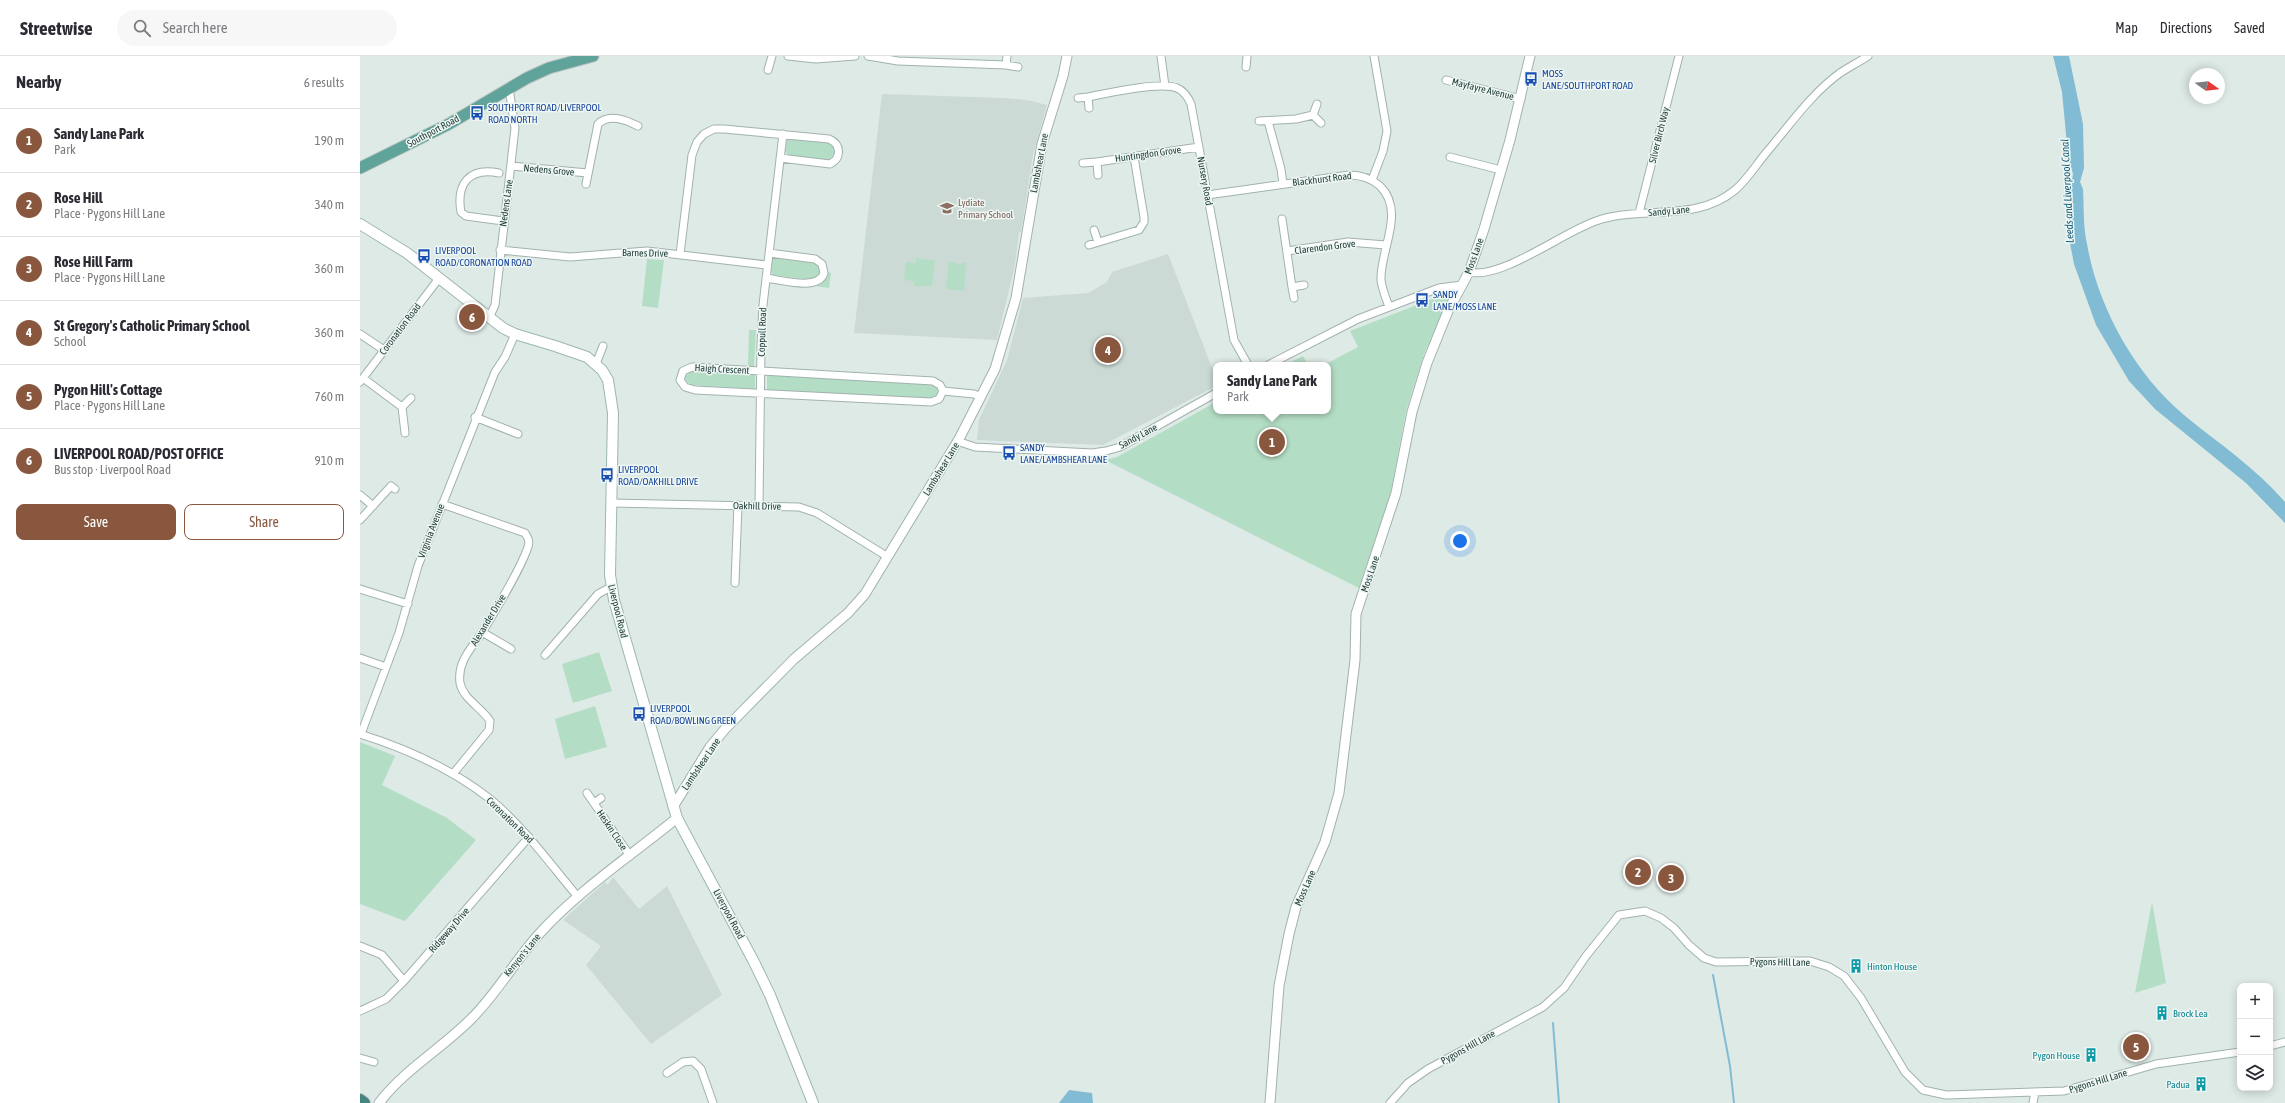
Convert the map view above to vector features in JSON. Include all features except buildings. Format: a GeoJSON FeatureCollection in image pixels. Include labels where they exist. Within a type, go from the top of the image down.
{"type":"FeatureCollection","features":[{"type":"Feature","properties":{"kind":"highway"},"geometry":{"type":"LineString","coordinates":[[360,1100],[364,1103]]}},
{"type":"Feature","properties":{"kind":"main road","name":"Southport Road"},"geometry":{"type":"LineString","coordinates":[[360,168],[449,124],[509,88],[549,68],[593,56]]}},
{"type":"Feature","properties":{"kind":"main road","name":"Liverpool Road"},"geometry":{"type":"LineString","coordinates":[[360,224],[407,253],[440,277],[489,318],[515,334],[576,352],[596,364],[608,380],[611,389],[614,413],[611,587],[673,807],[677,818],[757,968],[813,1103]]}},
{"type":"Feature","properties":{"kind":"street"},"geometry":{"type":"LineString","coordinates":[[768,70],[772,56]]}},
{"type":"Feature","properties":{"kind":"street"},"geometry":{"type":"LineString","coordinates":[[788,56],[823,59],[855,56]]}},
{"type":"Feature","properties":{"kind":"street"},"geometry":{"type":"LineString","coordinates":[[868,56],[898,61],[1018,67]]}},
{"type":"Feature","properties":{"kind":"street"},"geometry":{"type":"LineString","coordinates":[[1006,66],[1007,56]]}},
{"type":"Feature","properties":{"kind":"street","name":"Lambshear Lane"},"geometry":{"type":"LineString","coordinates":[[673,807],[710,747],[725,729],[794,659],[848,613],[865,594],[957,442],[981,397],[995,369],[1014,302],[1027,235],[1037,166],[1048,123],[1064,76],[1067,56]]}},
{"type":"Feature","properties":{"kind":"street"},"geometry":{"type":"LineString","coordinates":[[1161,56],[1165,86]]}},
{"type":"Feature","properties":{"kind":"street"},"geometry":{"type":"LineString","coordinates":[[1246,67],[1247,56]]}},
{"type":"Feature","properties":{"kind":"street"},"geometry":{"type":"LineString","coordinates":[[1374,56],[1387,131],[1383,151],[1372,180],[1383,189],[1391,203],[1391,220],[1381,280],[1389,307]]}},
{"type":"Feature","properties":{"kind":"street","name":"Moss Lane"},"geometry":{"type":"LineString","coordinates":[[1270,1103],[1279,986],[1289,934],[1296,907],[1325,842],[1340,793],[1355,660],[1356,614],[1396,493],[1412,412],[1440,328],[1469,272],[1501,170],[1521,98],[1530,56]]}},
{"type":"Feature","properties":{"kind":"street","name":"Silver Birch Way"},"geometry":{"type":"LineString","coordinates":[[1639,213],[1679,56]]}},
{"type":"Feature","properties":{"kind":"street","name":"Sandy Lane"},"geometry":{"type":"LineString","coordinates":[[1469,272],[1481,273],[1499,269],[1596,220],[1639,213],[1699,208],[1718,201],[1735,190],[1810,101],[1839,74],[1868,56]]}},
{"type":"Feature","properties":{"kind":"street","name":"Mayfayre Avenue"},"geometry":{"type":"LineString","coordinates":[[1446,80],[1521,98]]}},
{"type":"Feature","properties":{"kind":"street","name":"Nursery Road"},"geometry":{"type":"LineString","coordinates":[[1078,98],[1165,86],[1179,89],[1188,98],[1234,340],[1246,362]]}},
{"type":"Feature","properties":{"kind":"street","name":"Nedens Lane"},"geometry":{"type":"LineString","coordinates":[[489,318],[494,305],[515,128],[509,88]]}},
{"type":"Feature","properties":{"kind":"street"},"geometry":{"type":"LineString","coordinates":[[1088,97],[1089,108]]}},
{"type":"Feature","properties":{"kind":"street"},"geometry":{"type":"LineString","coordinates":[[1313,115],[1317,104]]}},
{"type":"Feature","properties":{"kind":"street"},"geometry":{"type":"LineString","coordinates":[[1259,121],[1296,119],[1313,115]]}},
{"type":"Feature","properties":{"kind":"street"},"geometry":{"type":"LineString","coordinates":[[1313,115],[1321,123]]}},
{"type":"Feature","properties":{"kind":"street","name":"Nedens Grove"},"geometry":{"type":"LineString","coordinates":[[586,184],[596,129],[601,121],[615,119],[638,126]]}},
{"type":"Feature","properties":{"kind":"street"},"geometry":{"type":"LineString","coordinates":[[1268,120],[1284,184]]}},
{"type":"Feature","properties":{"kind":"street"},"geometry":{"type":"LineString","coordinates":[[680,254],[692,156],[700,137],[709,131],[719,128],[829,139],[838,146],[839,153],[836,160],[827,164],[780,158]]}},
{"type":"Feature","properties":{"kind":"street","name":"Coppull Road"},"geometry":{"type":"LineString","coordinates":[[759,506],[761,345],[767,265],[783,134]]}},
{"type":"Feature","properties":{"kind":"street","name":"Huntingdon Grove"},"geometry":{"type":"LineString","coordinates":[[1083,163],[1134,157],[1198,146]]}},
{"type":"Feature","properties":{"kind":"street"},"geometry":{"type":"LineString","coordinates":[[1089,245],[1139,230],[1142,226],[1144,217],[1134,157]]}},
{"type":"Feature","properties":{"kind":"street"},"geometry":{"type":"LineString","coordinates":[[1450,157],[1501,170]]}},
{"type":"Feature","properties":{"kind":"street"},"geometry":{"type":"LineString","coordinates":[[1097,162],[1098,175]]}},
{"type":"Feature","properties":{"kind":"street","name":"Nedens Grove"},"geometry":{"type":"LineString","coordinates":[[511,166],[588,173]]}},
{"type":"Feature","properties":{"kind":"street"},"geometry":{"type":"LineString","coordinates":[[498,173],[490,171],[468,177],[462,184],[460,206],[461,212],[466,216],[503,221]]}},
{"type":"Feature","properties":{"kind":"street","name":"Blackhurst Road"},"geometry":{"type":"LineString","coordinates":[[1207,195],[1349,175],[1364,176],[1372,180]]}},
{"type":"Feature","properties":{"kind":"street","name":"Clarendon Grove"},"geometry":{"type":"LineString","coordinates":[[1282,219],[1294,298]]}},
{"type":"Feature","properties":{"kind":"street"},"geometry":{"type":"LineString","coordinates":[[1094,230],[1098,242]]}},
{"type":"Feature","properties":{"kind":"street","name":"Clarendon Grove"},"geometry":{"type":"LineString","coordinates":[[1287,251],[1348,242],[1386,245]]}},
{"type":"Feature","properties":{"kind":"street","name":"Barnes Drive"},"geometry":{"type":"LineString","coordinates":[[500,250],[570,257],[637,251],[680,254],[767,265]]}},
{"type":"Feature","properties":{"kind":"street"},"geometry":{"type":"LineString","coordinates":[[766,278],[812,284],[820,280],[824,272],[822,264],[815,259],[769,253]]}},
{"type":"Feature","properties":{"kind":"street","name":"Coronation Road"},"geometry":{"type":"LineString","coordinates":[[362,380],[440,277]]}},
{"type":"Feature","properties":{"kind":"street"},"geometry":{"type":"LineString","coordinates":[[1292,288],[1304,285]]}},
{"type":"Feature","properties":{"kind":"street"},"geometry":{"type":"LineString","coordinates":[[1274,362],[1358,319],[1439,288],[1462,285]]}},
{"type":"Feature","properties":{"kind":"street"},"geometry":{"type":"LineString","coordinates":[[360,334],[384,350]]}},
{"type":"Feature","properties":{"kind":"street","name":"Virginia Avenue"},"geometry":{"type":"LineString","coordinates":[[360,734],[408,604],[418,566],[475,417],[495,372],[509,351],[515,334]]}},
{"type":"Feature","properties":{"kind":"street"},"geometry":{"type":"LineString","coordinates":[[596,364],[603,346]]}},
{"type":"Feature","properties":{"kind":"street","name":"Haigh Crescent"},"geometry":{"type":"LineString","coordinates":[[692,367],[761,372],[933,381],[940,385],[943,392],[939,399],[931,402],[695,390],[685,387],[680,380],[682,371],[692,367]]}},
{"type":"Feature","properties":{"kind":"street"},"geometry":{"type":"LineString","coordinates":[[362,380],[402,407],[405,433]]}},
{"type":"Feature","properties":{"kind":"street"},"geometry":{"type":"LineString","coordinates":[[943,392],[974,394],[981,397]]}},
{"type":"Feature","properties":{"kind":"street","name":"Sandy Lane"},"geometry":{"type":"LineString","coordinates":[[957,442],[975,447],[1092,453],[1106,452],[1120,447],[1213,395]]}},
{"type":"Feature","properties":{"kind":"street"},"geometry":{"type":"LineString","coordinates":[[402,407],[411,398]]}},
{"type":"Feature","properties":{"kind":"street"},"geometry":{"type":"LineString","coordinates":[[475,417],[518,434]]}},
{"type":"Feature","properties":{"kind":"street"},"geometry":{"type":"LineString","coordinates":[[360,520],[391,486],[395,489]]}},
{"type":"Feature","properties":{"kind":"street"},"geometry":{"type":"LineString","coordinates":[[360,495],[373,506]]}},
{"type":"Feature","properties":{"kind":"street","name":"Oakhill Drive"},"geometry":{"type":"LineString","coordinates":[[612,503],[738,505],[793,507],[810,510],[888,557]]}},
{"type":"Feature","properties":{"kind":"street","name":"Alexander Drive"},"geometry":{"type":"LineString","coordinates":[[442,504],[525,533],[529,539],[528,546],[509,584],[482,632],[464,657],[460,669],[460,684],[465,696],[484,711],[490,721],[489,730],[453,774]]}},
{"type":"Feature","properties":{"kind":"street"},"geometry":{"type":"LineString","coordinates":[[735,583],[738,505]]}},
{"type":"Feature","properties":{"kind":"street"},"geometry":{"type":"LineString","coordinates":[[545,655],[598,594],[611,587]]}},
{"type":"Feature","properties":{"kind":"street"},"geometry":{"type":"LineString","coordinates":[[360,589],[408,604]]}},
{"type":"Feature","properties":{"kind":"street"},"geometry":{"type":"LineString","coordinates":[[482,632],[511,649]]}},
{"type":"Feature","properties":{"kind":"street"},"geometry":{"type":"LineString","coordinates":[[360,658],[386,667]]}},
{"type":"Feature","properties":{"kind":"street","name":"Coronation Road"},"geometry":{"type":"LineString","coordinates":[[360,734],[376,739],[453,774],[490,800],[529,837],[578,897]]}},
{"type":"Feature","properties":{"kind":"street","name":"Heskin Close"},"geometry":{"type":"LineString","coordinates":[[587,793],[630,856]]}},
{"type":"Feature","properties":{"kind":"street","name":"Heskin Close"},"geometry":{"type":"LineString","coordinates":[[594,803],[602,798]]}},
{"type":"Feature","properties":{"kind":"street","name":"Kenyon's Lane"},"geometry":{"type":"LineString","coordinates":[[379,1103],[400,1078],[444,1045],[472,1019],[540,932],[578,897],[677,818]]}},
{"type":"Feature","properties":{"kind":"street","name":"Ridgeway Drive"},"geometry":{"type":"LineString","coordinates":[[360,1011],[386,1000],[529,837]]}},
{"type":"Feature","properties":{"kind":"street","name":"Pygons Hill Lane"},"geometry":{"type":"LineString","coordinates":[[1390,1103],[1408,1083],[1428,1069],[1543,1007],[1564,988],[1586,956],[1620,915],[1645,911],[1661,918],[1674,928],[1689,945],[1704,958],[1723,962],[1810,961],[1829,967],[1844,976],[1860,998],[1905,1072],[1923,1090],[1946,1095],[2064,1091],[2156,1064],[2237,1052]]}},
{"type":"Feature","properties":{"kind":"street"},"geometry":{"type":"LineString","coordinates":[[360,946],[382,955],[404,981]]}},
{"type":"Feature","properties":{"kind":"street"},"geometry":{"type":"LineString","coordinates":[[2273,1045],[2285,1042]]}},
{"type":"Feature","properties":{"kind":"street"},"geometry":{"type":"LineString","coordinates":[[360,1058],[374,1062]]}},
{"type":"Feature","properties":{"kind":"street"},"geometry":{"type":"LineString","coordinates":[[667,1073],[683,1062],[693,1061],[701,1069],[713,1103]]}},
{"type":"Feature","properties":{"kind":"street"},"geometry":{"type":"LineString","coordinates":[[2033,1103],[2035,1092]]}},
{"type":"Feature","properties":{"kind":"shaded area","name":"Lydiate Primary School"},"geometry":{"type":"Polygon","coordinates":[[[882,94],[1003,98],[1027,100],[1047,105],[1033,155],[1021,232],[1019,232],[1015,265],[997,340],[854,333],[882,94]]]}},
{"type":"Feature","properties":{"kind":"shaded area"},"geometry":{"type":"Polygon","coordinates":[[[1168,254],[1213,370],[1213,388],[1103,445],[977,440],[979,420],[1007,360],[1023,298],[1088,293],[1107,282],[1112,272],[1168,254]]]}},
{"type":"Feature","properties":{"kind":"shaded area"},"geometry":{"type":"Polygon","coordinates":[[[613,877],[639,909],[667,886],[722,995],[651,1044],[586,965],[601,946],[563,920],[605,882],[608,885],[613,877]]]}},
{"type":"Feature","properties":{"kind":"green space"},"geometry":{"type":"Polygon","coordinates":[[[790,138],[830,143],[834,148],[834,154],[828,160],[789,156],[785,151],[787,140],[790,138]]]}},
{"type":"Feature","properties":{"kind":"green space"},"geometry":{"type":"Polygon","coordinates":[[[775,257],[815,262],[820,268],[820,274],[812,280],[773,275],[771,271],[772,259],[775,257]]]}},
{"type":"Feature","properties":{"kind":"green space"},"geometry":{"type":"Polygon","coordinates":[[[916,258],[935,261],[932,286],[914,286],[914,281],[904,280],[906,262],[916,263],[916,258]]]}},
{"type":"Feature","properties":{"kind":"green space"},"geometry":{"type":"Polygon","coordinates":[[[647,259],[664,260],[658,308],[642,306],[647,259]]]}},
{"type":"Feature","properties":{"kind":"green space"},"geometry":{"type":"Polygon","coordinates":[[[949,261],[961,265],[961,262],[966,263],[964,291],[946,289],[949,261]]]}},
{"type":"Feature","properties":{"kind":"green space"},"geometry":{"type":"Polygon","coordinates":[[[827,272],[831,273],[829,288],[815,286],[824,281],[827,272]]]}},
{"type":"Feature","properties":{"kind":"green space"},"geometry":{"type":"Polygon","coordinates":[[[1445,294],[1449,299],[1424,354],[1406,411],[1390,496],[1359,588],[1105,460],[1117,457],[1213,404],[1213,414],[1331,414],[1331,362],[1330,362],[1358,347],[1350,331],[1445,294]]]}},
{"type":"Feature","properties":{"kind":"green space"},"geometry":{"type":"Polygon","coordinates":[[[749,330],[756,330],[754,367],[748,367],[749,330]]]}},
{"type":"Feature","properties":{"kind":"green space"},"geometry":{"type":"Polygon","coordinates":[[[1303,356],[1306,362],[1291,362],[1303,356]]]}},
{"type":"Feature","properties":{"kind":"green space"},"geometry":{"type":"Polygon","coordinates":[[[690,371],[755,373],[755,389],[690,385],[685,379],[686,374],[690,371]]]}},
{"type":"Feature","properties":{"kind":"green space"},"geometry":{"type":"Polygon","coordinates":[[[767,374],[923,383],[937,386],[939,392],[934,398],[923,399],[767,391],[767,374]]]}},
{"type":"Feature","properties":{"kind":"green space"},"geometry":{"type":"Polygon","coordinates":[[[599,652],[612,691],[573,703],[562,664],[599,652]]]}},
{"type":"Feature","properties":{"kind":"green space"},"geometry":{"type":"Polygon","coordinates":[[[595,706],[607,747],[565,759],[555,719],[595,706]]]}},
{"type":"Feature","properties":{"kind":"green space"},"geometry":{"type":"Polygon","coordinates":[[[360,742],[395,756],[382,785],[447,818],[476,840],[405,921],[360,904],[360,742]]]}},
{"type":"Feature","properties":{"kind":"green space"},"geometry":{"type":"Polygon","coordinates":[[[2152,902],[2166,983],[2135,993],[2152,902]]]}},
{"type":"Feature","properties":{"kind":"water","name":"Leeds and Liverpool Canal"},"geometry":{"type":"Polygon","coordinates":[[[2053,56],[2069,56],[2083,124],[2084,168],[2080,182],[2083,189],[2086,237],[2092,268],[2109,315],[2134,359],[2166,398],[2184,415],[2262,478],[2285,502],[2285,523],[2246,483],[2155,409],[2129,381],[2096,325],[2074,264],[2069,238],[2069,198],[2073,174],[2068,155],[2062,92],[2053,56]]]}},
{"type":"Feature","properties":{"kind":"water"},"geometry":{"type":"Polygon","coordinates":[[[1069,1090],[1092,1093],[1093,1103],[1059,1103],[1069,1090]]]}},
{"type":"Feature","properties":{"kind":"waterway"},"geometry":{"type":"LineString","coordinates":[[1713,975],[1730,1066],[1734,1103]]}},
{"type":"Feature","properties":{"kind":"waterway"},"geometry":{"type":"LineString","coordinates":[[1553,1023],[1559,1103]]}},
{"type":"Feature","properties":{"kind":"place","name":"MOSS LANE/SOUTHPORT ROAD"},"geometry":{"type":"Point","coordinates":[1531,79]}},
{"type":"Feature","properties":{"kind":"place","name":"SOUTHPORT ROAD/LIVERPOOL ROAD NORTH"},"geometry":{"type":"Point","coordinates":[477,113]}},
{"type":"Feature","properties":{"kind":"place","name":"Lydiate Primary School"},"geometry":{"type":"Point","coordinates":[947,208]}},
{"type":"Feature","properties":{"kind":"place","name":"LIVERPOOL ROAD/CORONATION ROAD"},"geometry":{"type":"Point","coordinates":[424,256]}},
{"type":"Feature","properties":{"kind":"place","name":"SANDY LANE/MOSS LANE"},"geometry":{"type":"Point","coordinates":[1422,300]}},
{"type":"Feature","properties":{"kind":"place","name":"LIVERPOOL ROAD/POST OFFICE"},"geometry":{"type":"Point","coordinates":[472,317]}},
{"type":"Feature","properties":{"kind":"place","name":"St Gregory's Catholic Primary School"},"geometry":{"type":"Point","coordinates":[1108,350]}},
{"type":"Feature","properties":{"kind":"place","name":"Sandy Lane Park"},"geometry":{"type":"Point","coordinates":[1272,442]}},
{"type":"Feature","properties":{"kind":"place","name":"SANDY LANE/LAMBSHEAR LANE"},"geometry":{"type":"Point","coordinates":[1009,453]}},
{"type":"Feature","properties":{"kind":"place","name":"LIVERPOOL ROAD/OAKHILL DRIVE"},"geometry":{"type":"Point","coordinates":[607,475]}},
{"type":"Feature","properties":{"kind":"place","name":"LIVERPOOL ROAD/BOWLING GREEN"},"geometry":{"type":"Point","coordinates":[639,714]}},
{"type":"Feature","properties":{"kind":"place","name":"Rose Hill"},"geometry":{"type":"Point","coordinates":[1638,872]}},
{"type":"Feature","properties":{"kind":"place","name":"Rose Hill Farm"},"geometry":{"type":"Point","coordinates":[1671,878]}},
{"type":"Feature","properties":{"kind":"place","name":"Hinton House"},"geometry":{"type":"Point","coordinates":[1856,966]}},
{"type":"Feature","properties":{"kind":"place","name":"Brock Lea"},"geometry":{"type":"Point","coordinates":[2162,1013]}},
{"type":"Feature","properties":{"kind":"place","name":"Pygon Hill's Cottage"},"geometry":{"type":"Point","coordinates":[2136,1047]}},
{"type":"Feature","properties":{"kind":"place","name":"Pygon House"},"geometry":{"type":"Point","coordinates":[2091,1055]}},
{"type":"Feature","properties":{"kind":"place","name":"Padua"},"geometry":{"type":"Point","coordinates":[2201,1084]}}]}
